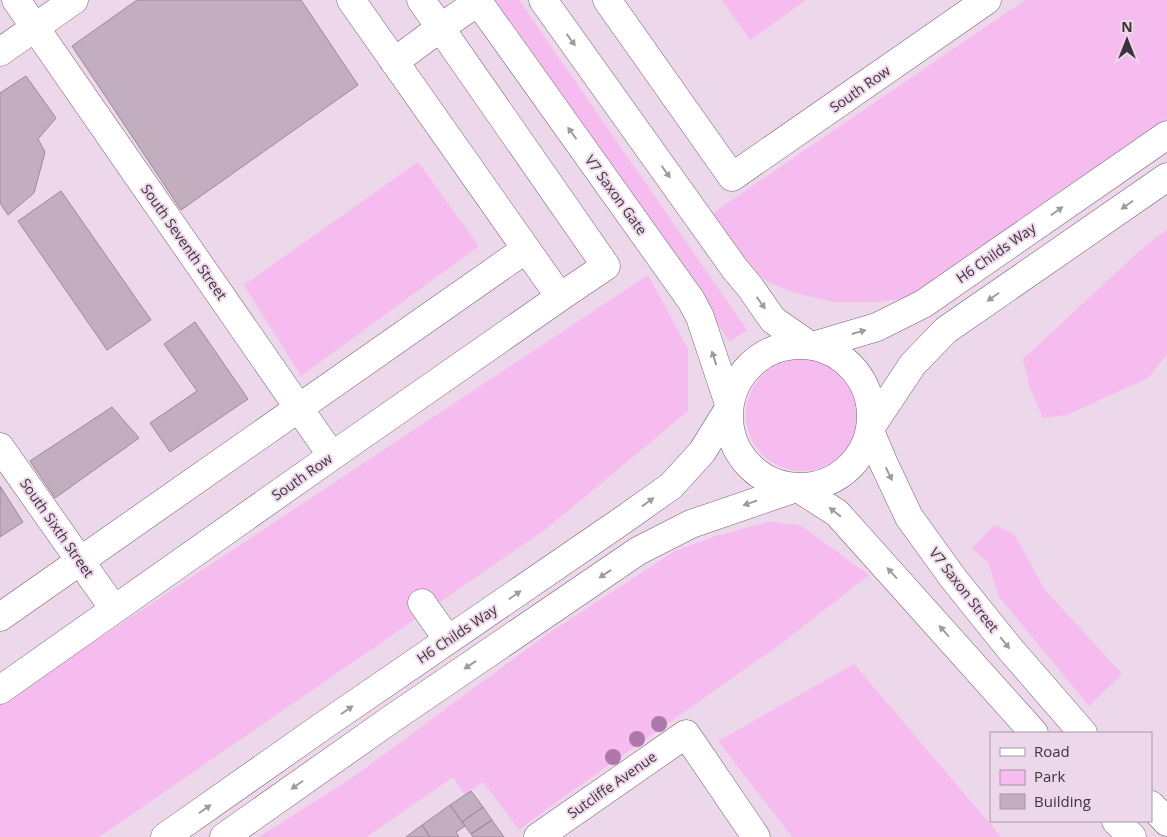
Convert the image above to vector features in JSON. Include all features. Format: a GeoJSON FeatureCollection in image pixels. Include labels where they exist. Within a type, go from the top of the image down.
{"type":"FeatureCollection","features":[{"type":"Feature","properties":{"kind":"street","name":"South Seventh Street"},"geometry":{"type":"LineString","coordinates":[[16,0],[332,456]]}},
{"type":"Feature","properties":{"kind":"street"},"geometry":{"type":"LineString","coordinates":[[0,52],[74,0]]}},
{"type":"Feature","properties":{"kind":"street"},"geometry":{"type":"LineString","coordinates":[[351,0],[560,297]]}},
{"type":"Feature","properties":{"kind":"street"},"geometry":{"type":"LineString","coordinates":[[421,0],[440,28]]}},
{"type":"Feature","properties":{"kind":"street"},"geometry":{"type":"LineString","coordinates":[[543,0],[773,320],[811,345],[838,356],[858,375],[870,400],[870,429]]}},
{"type":"Feature","properties":{"kind":"street","name":"South Row"},"geometry":{"type":"LineString","coordinates":[[607,0],[732,177],[988,0]]}},
{"type":"Feature","properties":{"kind":"street"},"geometry":{"type":"LineString","coordinates":[[394,62],[478,1]]}},
{"type":"Feature","properties":{"kind":"street","name":"V7 Saxon Gate"},"geometry":{"type":"LineString","coordinates":[[478,1],[691,300],[700,317],[729,407]]}},
{"type":"Feature","properties":{"kind":"street","name":"South Row"},"geometry":{"type":"LineString","coordinates":[[0,690],[606,266],[440,28]]}},
{"type":"Feature","properties":{"kind":"street","name":"H6 Childs Way"},"geometry":{"type":"LineString","coordinates":[[811,345],[877,327],[923,304],[1167,135]]}},
{"type":"Feature","properties":{"kind":"street"},"geometry":{"type":"LineString","coordinates":[[224,837],[390,720],[638,551],[691,524],[797,488],[822,484],[844,472],[861,454],[870,429],[913,364],[946,330],[1167,177]]}},
{"type":"Feature","properties":{"kind":"street"},"geometry":{"type":"LineString","coordinates":[[0,616],[526,249]]}},
{"type":"Feature","properties":{"kind":"street"},"geometry":{"type":"LineString","coordinates":[[811,345],[782,347],[757,358],[739,379],[729,407],[730,433],[739,454],[754,471],[774,483],[797,488],[837,513],[1033,732]]}},
{"type":"Feature","properties":{"kind":"street","name":"H6 Childs Way"},"geometry":{"type":"LineString","coordinates":[[165,837],[671,486],[702,452],[729,407]]}},
{"type":"Feature","properties":{"kind":"street","name":"V7 Saxon Street"},"geometry":{"type":"LineString","coordinates":[[870,429],[909,517],[953,578],[1010,649],[1082,732]]}},
{"type":"Feature","properties":{"kind":"street","name":"South Sixth Street"},"geometry":{"type":"LineString","coordinates":[[0,447],[114,609]]}},
{"type":"Feature","properties":{"kind":"street"},"geometry":{"type":"LineString","coordinates":[[422,603],[448,640]]}},
{"type":"Feature","properties":{"kind":"street","name":"Sutcliffe Avenue"},"geometry":{"type":"LineString","coordinates":[[538,837],[686,734],[756,837]]}},
{"type":"Feature","properties":{"kind":"street"},"geometry":{"type":"LineString","coordinates":[[1152,806],[1167,822]]}},
{"type":"Feature","properties":{"kind":"street"},"geometry":{"type":"LineString","coordinates":[[1117,822],[1132,837]]}},
{"type":"Feature","properties":{"kind":"green space"},"geometry":{"type":"Polygon","coordinates":[[[494,0],[519,0],[747,330],[730,342],[494,0]]]}},
{"type":"Feature","properties":{"kind":"green space"},"geometry":{"type":"Polygon","coordinates":[[[722,0],[806,0],[750,40],[722,0]]]}},
{"type":"Feature","properties":{"kind":"green space"},"geometry":{"type":"Polygon","coordinates":[[[1025,0],[1167,0],[1167,119],[913,297],[880,302],[834,302],[795,293],[768,282],[742,262],[707,217],[1025,0]]]}},
{"type":"Feature","properties":{"kind":"green space"},"geometry":{"type":"Polygon","coordinates":[[[418,162],[479,246],[301,376],[244,285],[418,162]]]}},
{"type":"Feature","properties":{"kind":"green space"},"geometry":{"type":"Polygon","coordinates":[[[1167,230],[1167,354],[1148,378],[1067,415],[1043,418],[1029,385],[1023,359],[1146,245],[1167,230]]]}},
{"type":"Feature","properties":{"kind":"green space"},"geometry":{"type":"Polygon","coordinates":[[[648,275],[688,349],[688,411],[546,529],[99,837],[0,837],[0,704],[648,275]]]}},
{"type":"Feature","properties":{"kind":"green space"},"geometry":{"type":"Polygon","coordinates":[[[802,359],[824,363],[842,375],[854,393],[858,415],[854,437],[842,455],[824,467],[802,471],[780,467],[762,455],[750,437],[746,415],[750,393],[762,375],[780,363],[802,359]]]}},
{"type":"Feature","properties":{"kind":"green space"},"geometry":{"type":"Polygon","coordinates":[[[769,522],[800,525],[869,575],[778,646],[519,830],[483,782],[465,795],[453,777],[368,837],[259,837],[352,778],[546,635],[675,551],[716,536],[769,522]]]}},
{"type":"Feature","properties":{"kind":"green space"},"geometry":{"type":"Polygon","coordinates":[[[994,525],[1014,534],[1045,590],[1122,674],[1089,706],[999,597],[988,562],[972,549],[994,525]]]}},
{"type":"Feature","properties":{"kind":"green space"},"geometry":{"type":"Polygon","coordinates":[[[854,664],[1001,837],[792,837],[718,741],[854,664]]]}},
{"type":"Feature","properties":{"kind":"building"},"geometry":{"type":"Polygon","coordinates":[[[137,0],[301,0],[358,85],[181,210],[72,46],[137,0]]]}},
{"type":"Feature","properties":{"kind":"building"},"geometry":{"type":"Polygon","coordinates":[[[26,76],[56,118],[38,139],[45,152],[34,193],[8,215],[0,203],[0,93],[26,76]]]}},
{"type":"Feature","properties":{"kind":"building"},"geometry":{"type":"Polygon","coordinates":[[[61,191],[151,320],[107,350],[18,221],[61,191]]]}},
{"type":"Feature","properties":{"kind":"building"},"geometry":{"type":"Polygon","coordinates":[[[195,322],[248,399],[170,452],[150,423],[197,391],[164,344],[195,322]]]}},
{"type":"Feature","properties":{"kind":"building"},"geometry":{"type":"Polygon","coordinates":[[[112,407],[139,438],[55,498],[30,461],[112,407]]]}},
{"type":"Feature","properties":{"kind":"building"},"geometry":{"type":"Polygon","coordinates":[[[0,486],[23,522],[0,537],[0,486]]]}},
{"type":"Feature","properties":{"kind":"building"},"geometry":{"type":"Polygon","coordinates":[[[471,791],[483,807],[462,822],[450,805],[471,791]]]}},
{"type":"Feature","properties":{"kind":"building"},"geometry":{"type":"Polygon","coordinates":[[[450,805],[465,826],[456,832],[459,837],[430,837],[422,825],[450,805]]]}},
{"type":"Feature","properties":{"kind":"building"},"geometry":{"type":"Polygon","coordinates":[[[483,807],[492,820],[471,834],[462,822],[483,807]]]}},
{"type":"Feature","properties":{"kind":"building"},"geometry":{"type":"Polygon","coordinates":[[[492,820],[504,837],[473,837],[471,834],[492,820]]]}},
{"type":"Feature","properties":{"kind":"building"},"geometry":{"type":"Polygon","coordinates":[[[422,825],[430,837],[406,837],[422,825]]]}}]}
